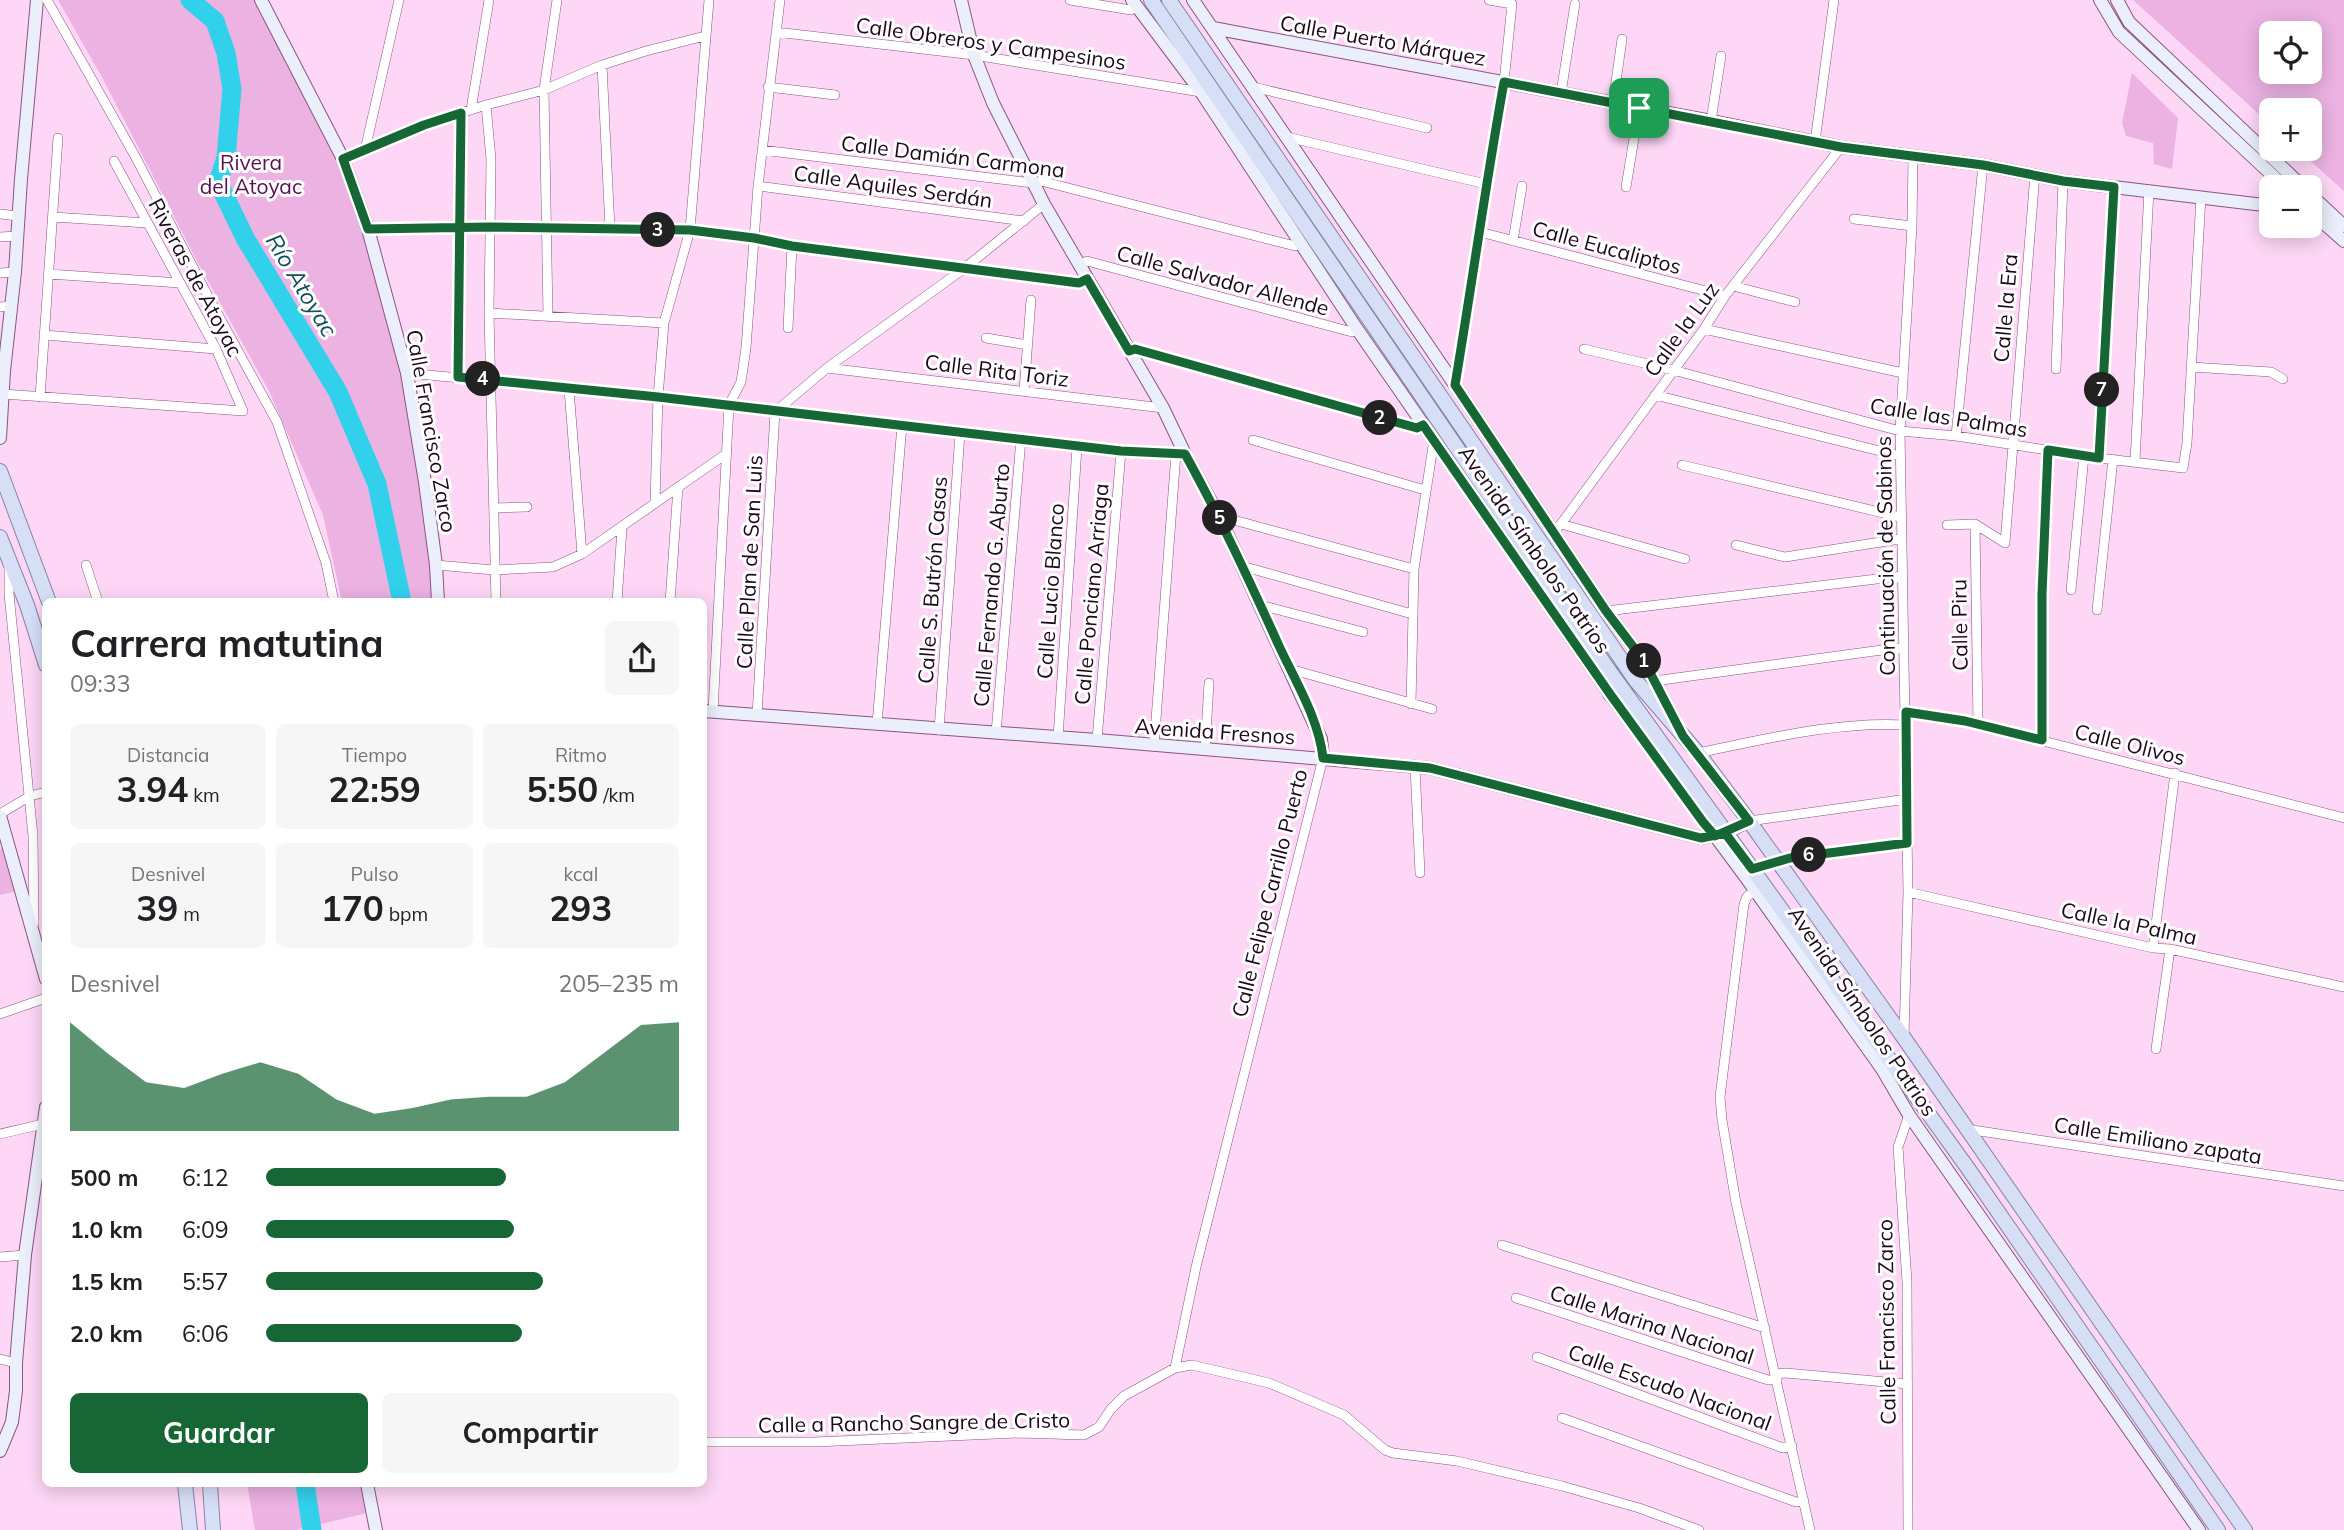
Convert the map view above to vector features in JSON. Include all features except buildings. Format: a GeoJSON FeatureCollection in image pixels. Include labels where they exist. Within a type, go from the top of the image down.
{"type":"FeatureCollection","features":[{"type":"Feature","properties":{"kind":"main road","name":"Avenida Símbolos Patrios"},"geometry":{"type":"LineString","coordinates":[[1151,0],[1720,834],[1752,869],[1975,1178],[2208,1528]]}},
{"type":"Feature","properties":{"kind":"main road","name":"Avenida Símbolos Patrios"},"geometry":{"type":"LineString","coordinates":[[1169,0],[1636,681],[1698,753],[1749,821],[1904,1038],[2245,1530]]}},
{"type":"Feature","properties":{"kind":"main road"},"geometry":{"type":"LineString","coordinates":[[0,471],[48,598]]}},
{"type":"Feature","properties":{"kind":"main road"},"geometry":{"type":"LineString","coordinates":[[0,537],[27,605],[42,652]]}},
{"type":"Feature","properties":{"kind":"main road"},"geometry":{"type":"LineString","coordinates":[[1606,666],[1610,694]]}},
{"type":"Feature","properties":{"kind":"main road"},"geometry":{"type":"LineString","coordinates":[[186,1487],[190,1530]]}},
{"type":"Feature","properties":{"kind":"main road"},"geometry":{"type":"LineString","coordinates":[[210,1487],[213,1524],[224,1530]]}},
{"type":"Feature","properties":{"kind":"main road"},"geometry":{"type":"LineString","coordinates":[[2208,1528],[2231,1509]]}},
{"type":"Feature","properties":{"kind":"street"},"geometry":{"type":"LineString","coordinates":[[0,438],[5,306],[15,272],[37,0]]}},
{"type":"Feature","properties":{"kind":"street"},"geometry":{"type":"LineString","coordinates":[[47,0],[135,156],[277,422],[327,563],[333,598]]}},
{"type":"Feature","properties":{"kind":"street","name":"Calle Francisco Zarco"},"geometry":{"type":"LineString","coordinates":[[261,0],[343,159],[368,229],[407,373],[425,482],[438,598]]}},
{"type":"Feature","properties":{"kind":"street"},"geometry":{"type":"LineString","coordinates":[[365,150],[398,0]]}},
{"type":"Feature","properties":{"kind":"street"},"geometry":{"type":"LineString","coordinates":[[471,110],[489,0]]}},
{"type":"Feature","properties":{"kind":"street"},"geometry":{"type":"LineString","coordinates":[[548,317],[544,90],[557,0]]}},
{"type":"Feature","properties":{"kind":"street"},"geometry":{"type":"LineString","coordinates":[[655,503],[658,397],[664,323],[690,230],[709,0]]}},
{"type":"Feature","properties":{"kind":"street"},"geometry":{"type":"LineString","coordinates":[[708,711],[729,405],[741,382],[743,370],[758,186],[780,0]]}},
{"type":"Feature","properties":{"kind":"street","name":"Calle Felipe Carrillo Puerto"},"geometry":{"type":"LineString","coordinates":[[961,0],[974,55],[993,103],[1032,183],[1163,408],[1181,454],[1219,516],[1321,739],[1323,758],[1199,1253],[1175,1368]]}},
{"type":"Feature","properties":{"kind":"street"},"geometry":{"type":"LineString","coordinates":[[1070,0],[1131,10],[1134,3]]}},
{"type":"Feature","properties":{"kind":"street","name":"Avenida Símbolos Patrios"},"geometry":{"type":"LineString","coordinates":[[1193,0],[1455,385],[1557,528],[1606,611],[1644,661],[1683,736]]}},
{"type":"Feature","properties":{"kind":"street"},"geometry":{"type":"LineString","coordinates":[[1455,385],[1504,82],[1512,4],[1489,0]]}},
{"type":"Feature","properties":{"kind":"street"},"geometry":{"type":"LineString","coordinates":[[1815,142],[1834,0]]}},
{"type":"Feature","properties":{"kind":"street"},"geometry":{"type":"LineString","coordinates":[[2100,0],[2119,32],[2289,175]]}},
{"type":"Feature","properties":{"kind":"street"},"geometry":{"type":"LineString","coordinates":[[2117,0],[2129,22],[2274,175]]}},
{"type":"Feature","properties":{"kind":"street","name":"Avenida Símbolos Patrios"},"geometry":{"type":"LineString","coordinates":[[1134,3],[1201,92],[1357,329],[1610,694],[1703,822],[1720,834],[1755,890],[1882,1069],[1909,1115],[2208,1528]]}},
{"type":"Feature","properties":{"kind":"street"},"geometry":{"type":"LineString","coordinates":[[1561,93],[1575,4]]}},
{"type":"Feature","properties":{"kind":"street","name":"Calle Puerto Márquez"},"geometry":{"type":"LineString","coordinates":[[1213,28],[1841,147],[1983,165],[2063,181],[2259,204]]}},
{"type":"Feature","properties":{"kind":"street","name":"Calle Obreros y Campesinos"},"geometry":{"type":"LineString","coordinates":[[776,32],[974,55],[1201,92]]}},
{"type":"Feature","properties":{"kind":"street"},"geometry":{"type":"LineString","coordinates":[[343,159],[424,125],[544,90],[602,65],[646,51],[705,36]]}},
{"type":"Feature","properties":{"kind":"street"},"geometry":{"type":"LineString","coordinates":[[1613,103],[1622,39]]}},
{"type":"Feature","properties":{"kind":"street"},"geometry":{"type":"LineString","coordinates":[[1711,121],[1721,56]]}},
{"type":"Feature","properties":{"kind":"street"},"geometry":{"type":"LineString","coordinates":[[602,65],[610,229]]}},
{"type":"Feature","properties":{"kind":"street"},"geometry":{"type":"LineString","coordinates":[[768,88],[835,95]]}},
{"type":"Feature","properties":{"kind":"street"},"geometry":{"type":"LineString","coordinates":[[1253,88],[1427,128]]}},
{"type":"Feature","properties":{"kind":"street"},"geometry":{"type":"LineString","coordinates":[[486,105],[491,159],[489,313],[496,598]]}},
{"type":"Feature","properties":{"kind":"street"},"geometry":{"type":"LineString","coordinates":[[1626,187],[1639,108]]}},
{"type":"Feature","properties":{"kind":"street"},"geometry":{"type":"LineString","coordinates":[[458,377],[461,113]]}},
{"type":"Feature","properties":{"kind":"street"},"geometry":{"type":"LineString","coordinates":[[1285,137],[1486,184]]}},
{"type":"Feature","properties":{"kind":"street"},"geometry":{"type":"LineString","coordinates":[[3,394],[40,397],[58,138]]}},
{"type":"Feature","properties":{"kind":"street","name":"Calle la Luz"},"geometry":{"type":"LineString","coordinates":[[1557,528],[1704,329],[1725,296],[1841,147]]}},
{"type":"Feature","properties":{"kind":"street","name":"Calle Damián Carmona"},"geometry":{"type":"LineString","coordinates":[[762,150],[1032,183],[1041,181],[1295,246],[1300,243]]}},
{"type":"Feature","properties":{"kind":"street","name":"Continuación de Sabinos"},"geometry":{"type":"LineString","coordinates":[[1904,1038],[1908,892],[1900,431],[1912,226],[1913,158]]}},
{"type":"Feature","properties":{"kind":"street","name":"Riveras de Atoyac"},"geometry":{"type":"LineString","coordinates":[[40,397],[243,411],[216,349],[114,161]]}},
{"type":"Feature","properties":{"kind":"street"},"geometry":{"type":"LineString","coordinates":[[1956,436],[1983,165]]}},
{"type":"Feature","properties":{"kind":"street","name":"Calle la Era"},"geometry":{"type":"LineString","coordinates":[[1975,524],[2005,543],[2035,174]]}},
{"type":"Feature","properties":{"kind":"street"},"geometry":{"type":"LineString","coordinates":[[2056,369],[2063,181]]}},
{"type":"Feature","properties":{"kind":"street","name":"Calle Aquiles Serdán"},"geometry":{"type":"LineString","coordinates":[[758,186],[1024,221]]}},
{"type":"Feature","properties":{"kind":"street"},"geometry":{"type":"LineString","coordinates":[[1513,241],[1522,186]]}},
{"type":"Feature","properties":{"kind":"street"},"geometry":{"type":"LineString","coordinates":[[2099,458],[2114,187]]}},
{"type":"Feature","properties":{"kind":"street"},"geometry":{"type":"LineString","coordinates":[[2135,461],[2149,190]]}},
{"type":"Feature","properties":{"kind":"street"},"geometry":{"type":"LineString","coordinates":[[2201,197],[2191,366],[2270,372],[2283,379]]}},
{"type":"Feature","properties":{"kind":"street"},"geometry":{"type":"LineString","coordinates":[[775,412],[827,368],[966,267],[1044,204]]}},
{"type":"Feature","properties":{"kind":"street"},"geometry":{"type":"LineString","coordinates":[[2322,205],[2344,226]]}},
{"type":"Feature","properties":{"kind":"street"},"geometry":{"type":"LineString","coordinates":[[0,214],[18,216]]}},
{"type":"Feature","properties":{"kind":"street"},"geometry":{"type":"LineString","coordinates":[[2322,215],[2333,216]]}},
{"type":"Feature","properties":{"kind":"street"},"geometry":{"type":"LineString","coordinates":[[52,217],[147,223]]}},
{"type":"Feature","properties":{"kind":"street"},"geometry":{"type":"LineString","coordinates":[[1854,219],[1912,226]]}},
{"type":"Feature","properties":{"kind":"street"},"geometry":{"type":"LineString","coordinates":[[2322,222],[2344,241]]}},
{"type":"Feature","properties":{"kind":"street"},"geometry":{"type":"LineString","coordinates":[[368,229],[489,227],[690,230],[1079,283],[1087,279]]}},
{"type":"Feature","properties":{"kind":"street","name":"Calle Eucaliptos"},"geometry":{"type":"LineString","coordinates":[[1480,232],[1725,296]]}},
{"type":"Feature","properties":{"kind":"street"},"geometry":{"type":"LineString","coordinates":[[0,237],[18,236]]}},
{"type":"Feature","properties":{"kind":"street"},"geometry":{"type":"LineString","coordinates":[[788,328],[792,246]]}},
{"type":"Feature","properties":{"kind":"street","name":"Calle Salvador Allende"},"geometry":{"type":"LineString","coordinates":[[1079,265],[1087,261],[1352,332],[1357,329]]}},
{"type":"Feature","properties":{"kind":"street"},"geometry":{"type":"LineString","coordinates":[[0,272],[15,272]]}},
{"type":"Feature","properties":{"kind":"street"},"geometry":{"type":"LineString","coordinates":[[48,274],[180,284]]}},
{"type":"Feature","properties":{"kind":"street"},"geometry":{"type":"LineString","coordinates":[[1733,286],[1796,302]]}},
{"type":"Feature","properties":{"kind":"street"},"geometry":{"type":"LineString","coordinates":[[1024,391],[1031,300]]}},
{"type":"Feature","properties":{"kind":"street"},"geometry":{"type":"LineString","coordinates":[[489,313],[664,323]]}},
{"type":"Feature","properties":{"kind":"street"},"geometry":{"type":"LineString","coordinates":[[1704,329],[1903,373]]}},
{"type":"Feature","properties":{"kind":"street"},"geometry":{"type":"LineString","coordinates":[[44,335],[216,349]]}},
{"type":"Feature","properties":{"kind":"street"},"geometry":{"type":"LineString","coordinates":[[986,338],[1028,345]]}},
{"type":"Feature","properties":{"kind":"street"},"geometry":{"type":"LineString","coordinates":[[1129,351],[1135,349],[1417,428],[1423,425]]}},
{"type":"Feature","properties":{"kind":"street","name":"Calle las Palmas"},"geometry":{"type":"LineString","coordinates":[[1584,349],[1900,431],[1956,436],[2183,468],[2191,366]]}},
{"type":"Feature","properties":{"kind":"street","name":"Calle Rita Toriz"},"geometry":{"type":"LineString","coordinates":[[827,368],[1163,408]]}},
{"type":"Feature","properties":{"kind":"street"},"geometry":{"type":"LineString","coordinates":[[407,373],[658,397],[1121,451],[1181,454],[1154,746]]}},
{"type":"Feature","properties":{"kind":"street"},"geometry":{"type":"LineString","coordinates":[[569,388],[582,554]]}},
{"type":"Feature","properties":{"kind":"street"},"geometry":{"type":"LineString","coordinates":[[1655,395],[1900,456]]}},
{"type":"Feature","properties":{"kind":"street","name":"Calle Plan de San Luis"},"geometry":{"type":"LineString","coordinates":[[757,715],[775,412]]}},
{"type":"Feature","properties":{"kind":"street"},"geometry":{"type":"LineString","coordinates":[[877,724],[902,425]]}},
{"type":"Feature","properties":{"kind":"street","name":"Calle S. Butrón Casas"},"geometry":{"type":"LineString","coordinates":[[939,730],[960,433]]}},
{"type":"Feature","properties":{"kind":"street","name":"Calle Fernando G. Aburto"},"geometry":{"type":"LineString","coordinates":[[996,733],[1021,439]]}},
{"type":"Feature","properties":{"kind":"street"},"geometry":{"type":"LineString","coordinates":[[1253,440],[1425,490]]}},
{"type":"Feature","properties":{"kind":"street"},"geometry":{"type":"LineString","coordinates":[[1411,704],[1414,569],[1434,440]]}},
{"type":"Feature","properties":{"kind":"street","name":"Calle Lucio Blanco"},"geometry":{"type":"LineString","coordinates":[[1058,738],[1077,446]]}},
{"type":"Feature","properties":{"kind":"street"},"geometry":{"type":"LineString","coordinates":[[2042,740],[2042,594],[2048,450]]}},
{"type":"Feature","properties":{"kind":"street","name":"Calle Ponciano Arriaga"},"geometry":{"type":"LineString","coordinates":[[1097,740],[1121,451]]}},
{"type":"Feature","properties":{"kind":"street"},"geometry":{"type":"LineString","coordinates":[[436,565],[494,570],[553,567],[582,554],[726,454]]}},
{"type":"Feature","properties":{"kind":"street"},"geometry":{"type":"LineString","coordinates":[[2071,590],[2084,456]]}},
{"type":"Feature","properties":{"kind":"street"},"geometry":{"type":"LineString","coordinates":[[2097,610],[2113,459]]}},
{"type":"Feature","properties":{"kind":"street"},"geometry":{"type":"LineString","coordinates":[[1682,465],[1900,517]]}},
{"type":"Feature","properties":{"kind":"street"},"geometry":{"type":"LineString","coordinates":[[670,598],[678,487]]}},
{"type":"Feature","properties":{"kind":"street"},"geometry":{"type":"LineString","coordinates":[[495,508],[527,507]]}},
{"type":"Feature","properties":{"kind":"street"},"geometry":{"type":"LineString","coordinates":[[1219,516],[1414,569]]}},
{"type":"Feature","properties":{"kind":"street"},"geometry":{"type":"LineString","coordinates":[[1947,525],[1975,524]]}},
{"type":"Feature","properties":{"kind":"street","name":"Calle Piru"},"geometry":{"type":"LineString","coordinates":[[1975,524],[1978,724]]}},
{"type":"Feature","properties":{"kind":"street"},"geometry":{"type":"LineString","coordinates":[[617,598],[622,527]]}},
{"type":"Feature","properties":{"kind":"street"},"geometry":{"type":"LineString","coordinates":[[1557,528],[1685,559]]}},
{"type":"Feature","properties":{"kind":"street"},"geometry":{"type":"LineString","coordinates":[[1736,545],[1785,557],[1900,539]]}},
{"type":"Feature","properties":{"kind":"street"},"geometry":{"type":"LineString","coordinates":[[9,562],[9,594],[33,836],[34,935]]}},
{"type":"Feature","properties":{"kind":"street"},"geometry":{"type":"LineString","coordinates":[[86,565],[98,598]]}},
{"type":"Feature","properties":{"kind":"street"},"geometry":{"type":"LineString","coordinates":[[1242,566],[1412,614]]}},
{"type":"Feature","properties":{"kind":"street"},"geometry":{"type":"LineString","coordinates":[[1606,611],[1902,576]]}},
{"type":"Feature","properties":{"kind":"street"},"geometry":{"type":"LineString","coordinates":[[1260,606],[1363,632]]}},
{"type":"Feature","properties":{"kind":"street"},"geometry":{"type":"LineString","coordinates":[[1654,681],[1904,647]]}},
{"type":"Feature","properties":{"kind":"street"},"geometry":{"type":"LineString","coordinates":[[1290,669],[1432,709]]}},
{"type":"Feature","properties":{"kind":"street"},"geometry":{"type":"LineString","coordinates":[[1205,750],[1209,683]]}},
{"type":"Feature","properties":{"kind":"street","name":"Avenida Fresnos"},"geometry":{"type":"LineString","coordinates":[[708,711],[1430,768],[1689,836],[1701,838],[1720,834]]}},
{"type":"Feature","properties":{"kind":"street","name":"Calle Olivos"},"geometry":{"type":"LineString","coordinates":[[1906,712],[1978,724],[2344,818]]}},
{"type":"Feature","properties":{"kind":"street"},"geometry":{"type":"LineString","coordinates":[[1698,753],[1777,737],[1879,723],[1906,724]]}},
{"type":"Feature","properties":{"kind":"street"},"geometry":{"type":"LineString","coordinates":[[1415,767],[1420,873]]}},
{"type":"Feature","properties":{"kind":"street"},"geometry":{"type":"LineString","coordinates":[[2153,948],[2175,773]]}},
{"type":"Feature","properties":{"kind":"street"},"geometry":{"type":"LineString","coordinates":[[42,793],[30,796],[0,815],[42,964]]}},
{"type":"Feature","properties":{"kind":"street"},"geometry":{"type":"LineString","coordinates":[[1720,834],[1749,821],[1907,799]]}},
{"type":"Feature","properties":{"kind":"street"},"geometry":{"type":"LineString","coordinates":[[1752,869],[1777,861],[1884,844],[1907,843]]}},
{"type":"Feature","properties":{"kind":"street"},"geometry":{"type":"LineString","coordinates":[[1755,890],[1744,904],[1720,1097],[1736,1203],[1811,1530]]}},
{"type":"Feature","properties":{"kind":"street","name":"Calle la Palma"},"geometry":{"type":"LineString","coordinates":[[1908,892],[2153,948],[2170,949],[2344,987]]}},
{"type":"Feature","properties":{"kind":"street"},"geometry":{"type":"LineString","coordinates":[[2156,1049],[2170,949]]}},
{"type":"Feature","properties":{"kind":"street"},"geometry":{"type":"LineString","coordinates":[[0,1014],[42,999]]}},
{"type":"Feature","properties":{"kind":"street","name":"Calle Francisco Zarco"},"geometry":{"type":"LineString","coordinates":[[1908,1530],[1907,1282],[1898,1147],[1909,1115]]}},
{"type":"Feature","properties":{"kind":"street"},"geometry":{"type":"LineString","coordinates":[[0,1133],[42,1124]]}},
{"type":"Feature","properties":{"kind":"street","name":"Calle Emiliano zapata"},"geometry":{"type":"LineString","coordinates":[[1966,1129],[2344,1186]]}},
{"type":"Feature","properties":{"kind":"street"},"geometry":{"type":"LineString","coordinates":[[0,1451],[12,1422],[25,1255],[42,1131]]}},
{"type":"Feature","properties":{"kind":"street"},"geometry":{"type":"LineString","coordinates":[[1502,1245],[1765,1328]]}},
{"type":"Feature","properties":{"kind":"street"},"geometry":{"type":"LineString","coordinates":[[0,1257],[25,1255]]}},
{"type":"Feature","properties":{"kind":"street","name":"Calle Marina Nacional"},"geometry":{"type":"LineString","coordinates":[[1516,1298],[1768,1380],[1786,1373],[1908,1384]]}},
{"type":"Feature","properties":{"kind":"street","name":"Calle Escudo Nacional"},"geometry":{"type":"LineString","coordinates":[[1537,1357],[1783,1448],[1792,1446]]}},
{"type":"Feature","properties":{"kind":"street"},"geometry":{"type":"LineString","coordinates":[[0,1359],[16,1363]]}},
{"type":"Feature","properties":{"kind":"street"},"geometry":{"type":"LineString","coordinates":[[1175,1368],[1192,1365],[1269,1383],[1344,1415],[1385,1450],[1393,1453],[1457,1461],[1562,1486],[1639,1508],[1699,1530]]}},
{"type":"Feature","properties":{"kind":"street","name":"Calle a Rancho Sangre de Cristo"},"geometry":{"type":"LineString","coordinates":[[707,1442],[815,1442],[1019,1433],[1084,1435],[1099,1427],[1124,1396],[1175,1368]]}},
{"type":"Feature","properties":{"kind":"street"},"geometry":{"type":"LineString","coordinates":[[1562,1418],[1796,1502],[1804,1501]]}},
{"type":"Feature","properties":{"kind":"street"},"geometry":{"type":"LineString","coordinates":[[367,1487],[372,1529]]}},
{"type":"Feature","properties":{"kind":"green space","name":"Rivera del Atoyac"},"geometry":{"type":"Polygon","coordinates":[[[58,0],[258,0],[343,159],[407,373],[435,598],[341,598],[323,515],[269,391],[198,263],[103,79],[58,0]]]}},
{"type":"Feature","properties":{"kind":"green space"},"geometry":{"type":"Polygon","coordinates":[[[2133,0],[2344,0],[2344,191],[2310,161],[2322,161],[2322,98],[2259,98],[2259,114],[2133,0]]]}},
{"type":"Feature","properties":{"kind":"green space"},"geometry":{"type":"Polygon","coordinates":[[[2132,73],[2178,118],[2172,169],[2154,164],[2153,143],[2126,136],[2122,123],[2132,73]]]}},
{"type":"Feature","properties":{"kind":"green space"},"geometry":{"type":"Polygon","coordinates":[[[5,847],[18,891],[0,895],[0,849],[5,847]]]}},
{"type":"Feature","properties":{"kind":"green space"},"geometry":{"type":"Polygon","coordinates":[[[248,1487],[363,1487],[367,1513],[296,1530],[255,1530],[248,1487]]]}},
{"type":"Feature","properties":{"kind":"waterway","name":"Río Atoyac"},"geometry":{"type":"LineString","coordinates":[[190,0],[215,21],[226,53],[232,89],[226,158],[218,182],[245,238],[338,392],[377,484],[401,598]]}},
{"type":"Feature","properties":{"kind":"waterway","name":"Río Atoyac"},"geometry":{"type":"LineString","coordinates":[[305,1487],[312,1530]]}},
{"type":"Feature","properties":{"kind":"route"},"geometry":{"type":"LineString","coordinates":[[1639,108],[1504,82],[1455,385],[1606,611],[1644,661],[1683,736],[1749,821],[1715,836],[1610,694],[1423,425],[1417,428],[1135,349],[1129,351],[1087,279],[1079,283],[690,230],[489,227],[459,228],[368,229],[343,159],[424,125],[461,113],[459,228],[458,377],[658,397],[1121,451],[1185,454],[1219,516],[1290,669],[1321,739],[1323,758],[1430,768],[1689,836],[1701,838],[1715,836],[1725,833],[1752,869],[1790,858],[1897,842],[1907,843],[1906,712],[1965,721],[2042,740],[2042,594],[2048,450],[2099,458],[2114,187],[2063,181],[1983,165],[1841,147],[1639,108]]}}]}
